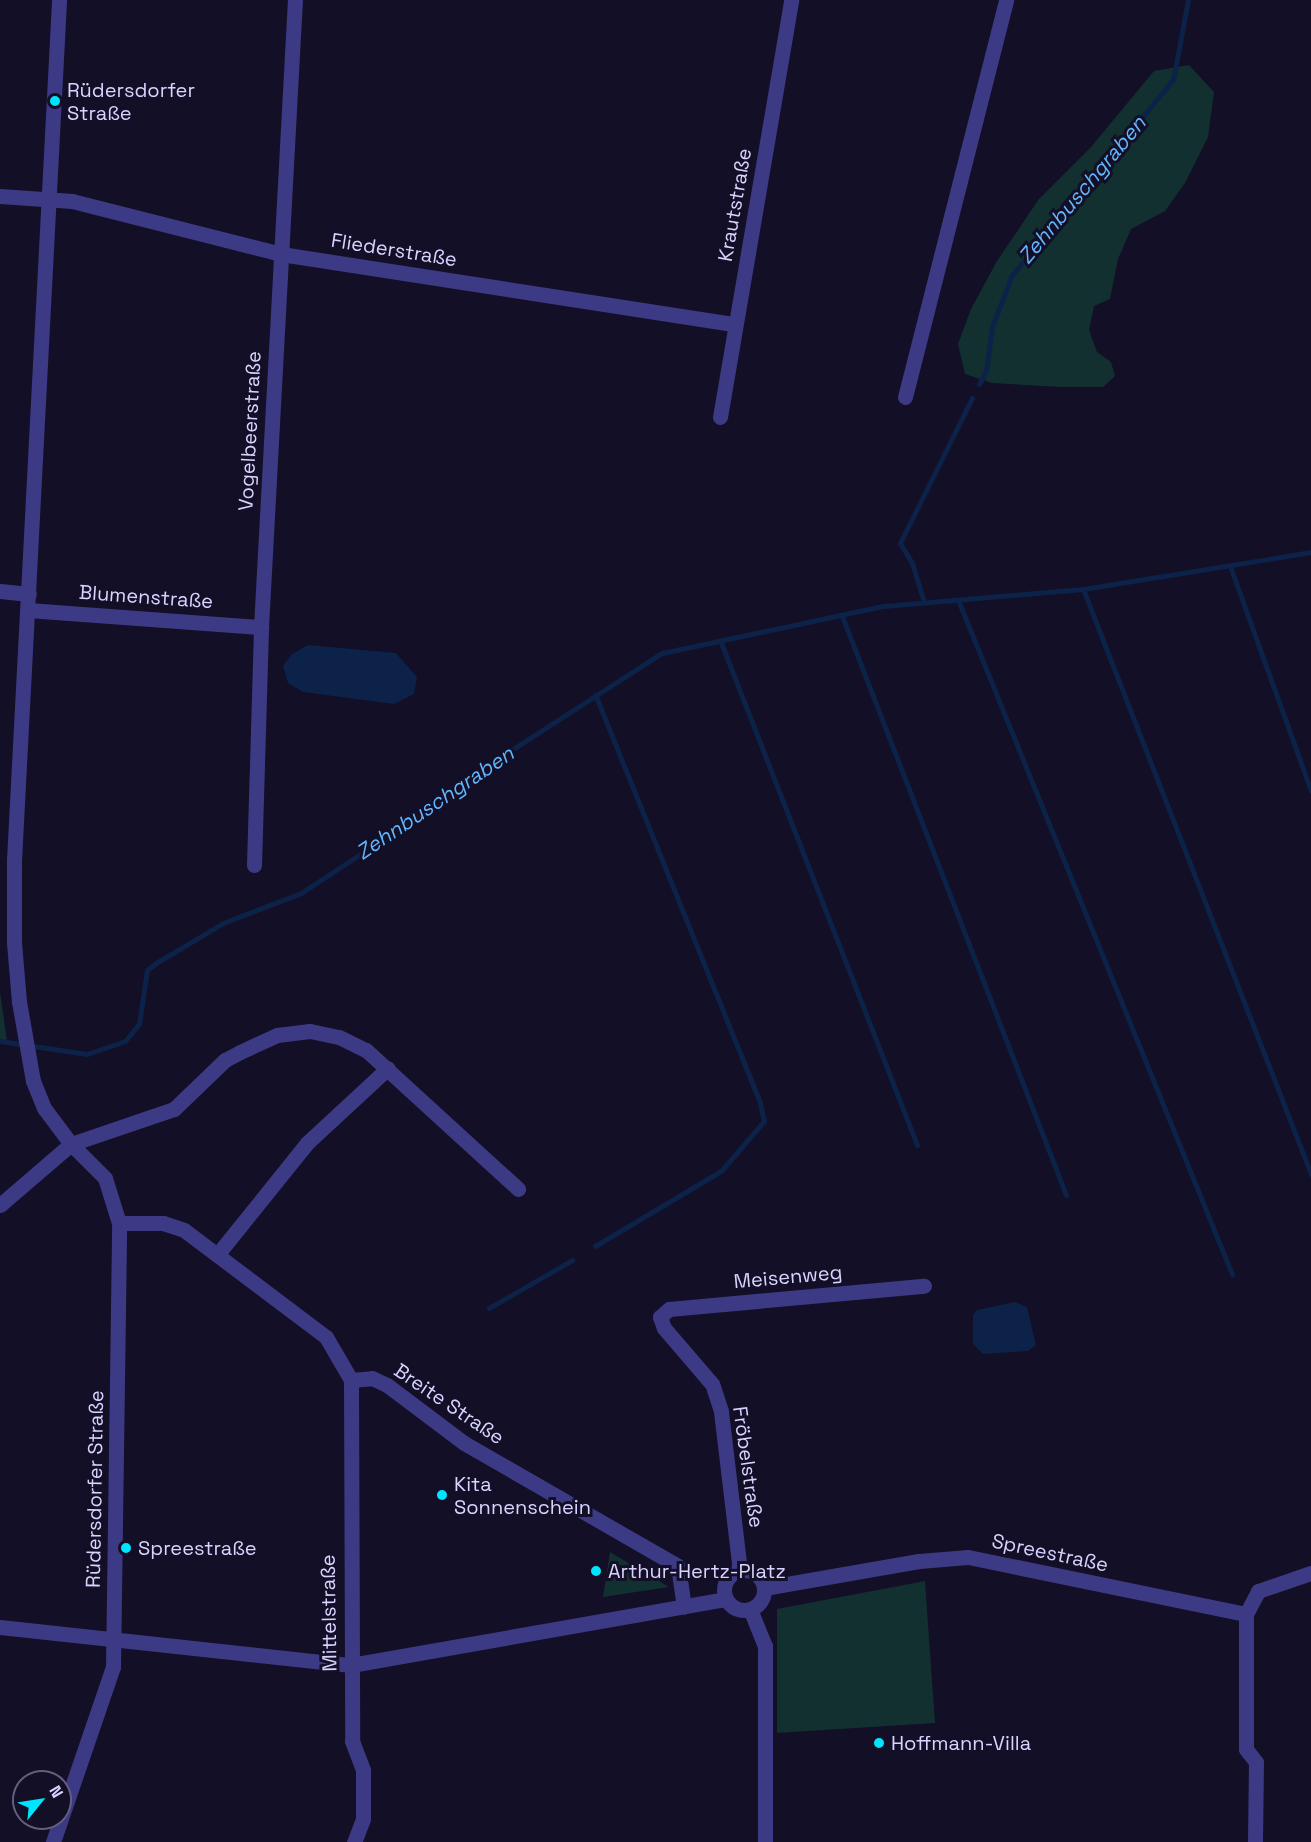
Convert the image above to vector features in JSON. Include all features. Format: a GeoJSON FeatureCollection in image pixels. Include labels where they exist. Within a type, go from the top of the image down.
{"type":"FeatureCollection","features":[{"type":"Feature","properties":{"kind":"street","name":"Rüdersdorfer Straße"},"geometry":{"type":"LineString","coordinates":[[53,1842],[113,1667],[119,1223],[105,1178],[71,1144],[44,1108],[27,1057],[14,942],[13,881],[51,199],[59,0]]}},
{"type":"Feature","properties":{"kind":"street","name":"Vogelbeerstraße"},"geometry":{"type":"LineString","coordinates":[[254,865],[261,627],[295,0]]}},
{"type":"Feature","properties":{"kind":"street","name":"Krautstraße"},"geometry":{"type":"LineString","coordinates":[[720,417],[791,0]]}},
{"type":"Feature","properties":{"kind":"street"},"geometry":{"type":"LineString","coordinates":[[905,397],[977,105],[1006,0]]}},
{"type":"Feature","properties":{"kind":"street","name":"Fliederstraße"},"geometry":{"type":"LineString","coordinates":[[0,196],[72,201],[281,254],[735,324]]}},
{"type":"Feature","properties":{"kind":"street"},"geometry":{"type":"LineString","coordinates":[[0,591],[29,594]]}},
{"type":"Feature","properties":{"kind":"street","name":"Blumenstraße"},"geometry":{"type":"LineString","coordinates":[[28,610],[261,627]]}},
{"type":"Feature","properties":{"kind":"street"},"geometry":{"type":"LineString","coordinates":[[0,1205],[71,1144],[174,1109],[225,1060],[277,1035],[310,1031],[339,1037],[366,1050],[518,1189]]}},
{"type":"Feature","properties":{"kind":"street"},"geometry":{"type":"LineString","coordinates":[[217,1255],[307,1143],[388,1068]]}},
{"type":"Feature","properties":{"kind":"street"},"geometry":{"type":"LineString","coordinates":[[119,1223],[176,1227],[326,1337],[351,1380]]}},
{"type":"Feature","properties":{"kind":"street","name":"Meisenweg"},"geometry":{"type":"LineString","coordinates":[[660,1317],[669,1309],[924,1287]]}},
{"type":"Feature","properties":{"kind":"street","name":"Fröbelstraße"},"geometry":{"type":"LineString","coordinates":[[660,1317],[664,1328],[712,1384],[722,1411],[740,1570]]}},
{"type":"Feature","properties":{"kind":"street","name":"Breite Straße"},"geometry":{"type":"LineString","coordinates":[[351,1380],[372,1378],[387,1385],[464,1443],[678,1566],[684,1607]]}},
{"type":"Feature","properties":{"kind":"street","name":"Mittelstraße"},"geometry":{"type":"LineString","coordinates":[[351,1380],[352,1741],[363,1770],[363,1819],[354,1842]]}},
{"type":"Feature","properties":{"kind":"street","name":"Spreestraße"},"geometry":{"type":"LineString","coordinates":[[764,1588],[919,1561],[968,1557],[1246,1614]]}},
{"type":"Feature","properties":{"kind":"street"},"geometry":{"type":"LineString","coordinates":[[740,1570],[758,1576],[764,1588],[758,1604],[750,1609],[736,1609],[726,1599],[726,1581],[740,1570]]}},
{"type":"Feature","properties":{"kind":"street"},"geometry":{"type":"LineString","coordinates":[[1255,1842],[1256,1762],[1246,1749],[1246,1614],[1258,1591],[1311,1573]]}},
{"type":"Feature","properties":{"kind":"street"},"geometry":{"type":"LineString","coordinates":[[0,1627],[351,1665],[726,1599]]}},
{"type":"Feature","properties":{"kind":"street"},"geometry":{"type":"LineString","coordinates":[[750,1609],[765,1646],[765,1842]]}},
{"type":"Feature","properties":{"kind":"green space"},"geometry":{"type":"Polygon","coordinates":[[[1189,65],[1214,92],[1208,137],[1185,183],[1165,211],[1131,229],[1118,259],[1110,299],[1094,306],[1089,330],[1097,352],[1111,362],[1115,376],[1103,387],[1061,387],[992,383],[965,374],[958,344],[971,309],[997,261],[1039,199],[1091,147],[1154,71],[1189,65]]]}},
{"type":"Feature","properties":{"kind":"green space"},"geometry":{"type":"Polygon","coordinates":[[[0,992],[7,1041],[0,1041],[0,992]]]}},
{"type":"Feature","properties":{"kind":"green space"},"geometry":{"type":"Polygon","coordinates":[[[610,1552],[669,1587],[603,1597],[610,1552]]]}},
{"type":"Feature","properties":{"kind":"green space"},"geometry":{"type":"Polygon","coordinates":[[[925,1581],[935,1723],[777,1733],[777,1609],[925,1581]]]}},
{"type":"Feature","properties":{"kind":"water"},"geometry":{"type":"Polygon","coordinates":[[[308,645],[396,653],[417,677],[414,694],[394,704],[303,692],[288,683],[283,666],[292,654],[308,645]]]}},
{"type":"Feature","properties":{"kind":"water"},"geometry":{"type":"Polygon","coordinates":[[[1015,1302],[1027,1307],[1036,1345],[1028,1351],[983,1354],[973,1344],[973,1315],[977,1310],[1015,1302]]]}},
{"type":"Feature","properties":{"kind":"waterway","name":"Zehnbuschgraben"},"geometry":{"type":"LineString","coordinates":[[979,384],[986,371],[992,327],[1012,275],[1173,80],[1188,0]]}},
{"type":"Feature","properties":{"kind":"waterway","name":"Zehnbuschgraben"},"geometry":{"type":"LineString","coordinates":[[924,602],[912,563],[900,543],[972,398]]}},
{"type":"Feature","properties":{"kind":"waterway","name":"Zehnbuschgraben"},"geometry":{"type":"LineString","coordinates":[[0,1041],[87,1054],[125,1041],[139,1024],[147,970],[156,963],[223,923],[301,893],[403,826],[429,803],[662,653],[884,606],[1083,589],[1311,552]]}},
{"type":"Feature","properties":{"kind":"waterway"},"geometry":{"type":"LineString","coordinates":[[1230,566],[1311,791]]}},
{"type":"Feature","properties":{"kind":"waterway"},"geometry":{"type":"LineString","coordinates":[[1083,589],[1311,1174]]}},
{"type":"Feature","properties":{"kind":"waterway"},"geometry":{"type":"LineString","coordinates":[[958,600],[1232,1274]]}},
{"type":"Feature","properties":{"kind":"waterway"},"geometry":{"type":"LineString","coordinates":[[842,616],[1066,1195]]}},
{"type":"Feature","properties":{"kind":"waterway"},"geometry":{"type":"LineString","coordinates":[[720,640],[917,1145]]}},
{"type":"Feature","properties":{"kind":"waterway"},"geometry":{"type":"LineString","coordinates":[[595,695],[759,1100],[764,1121],[721,1171],[595,1246]]}},
{"type":"Feature","properties":{"kind":"waterway"},"geometry":{"type":"LineString","coordinates":[[489,1308],[572,1260]]}},
{"type":"Feature","properties":{"kind":"place","name":"Rüdersdorfer Straße"},"geometry":{"type":"Point","coordinates":[55,101]}},
{"type":"Feature","properties":{"kind":"place","name":"Kita Sonnenschein"},"geometry":{"type":"Point","coordinates":[442,1495]}},
{"type":"Feature","properties":{"kind":"place","name":"Spreestraße"},"geometry":{"type":"Point","coordinates":[126,1548]}},
{"type":"Feature","properties":{"kind":"place","name":"Arthur-Hertz-Platz"},"geometry":{"type":"Point","coordinates":[596,1571]}},
{"type":"Feature","properties":{"kind":"place","name":"Hoffmann-Villa"},"geometry":{"type":"Point","coordinates":[879,1743]}}]}
